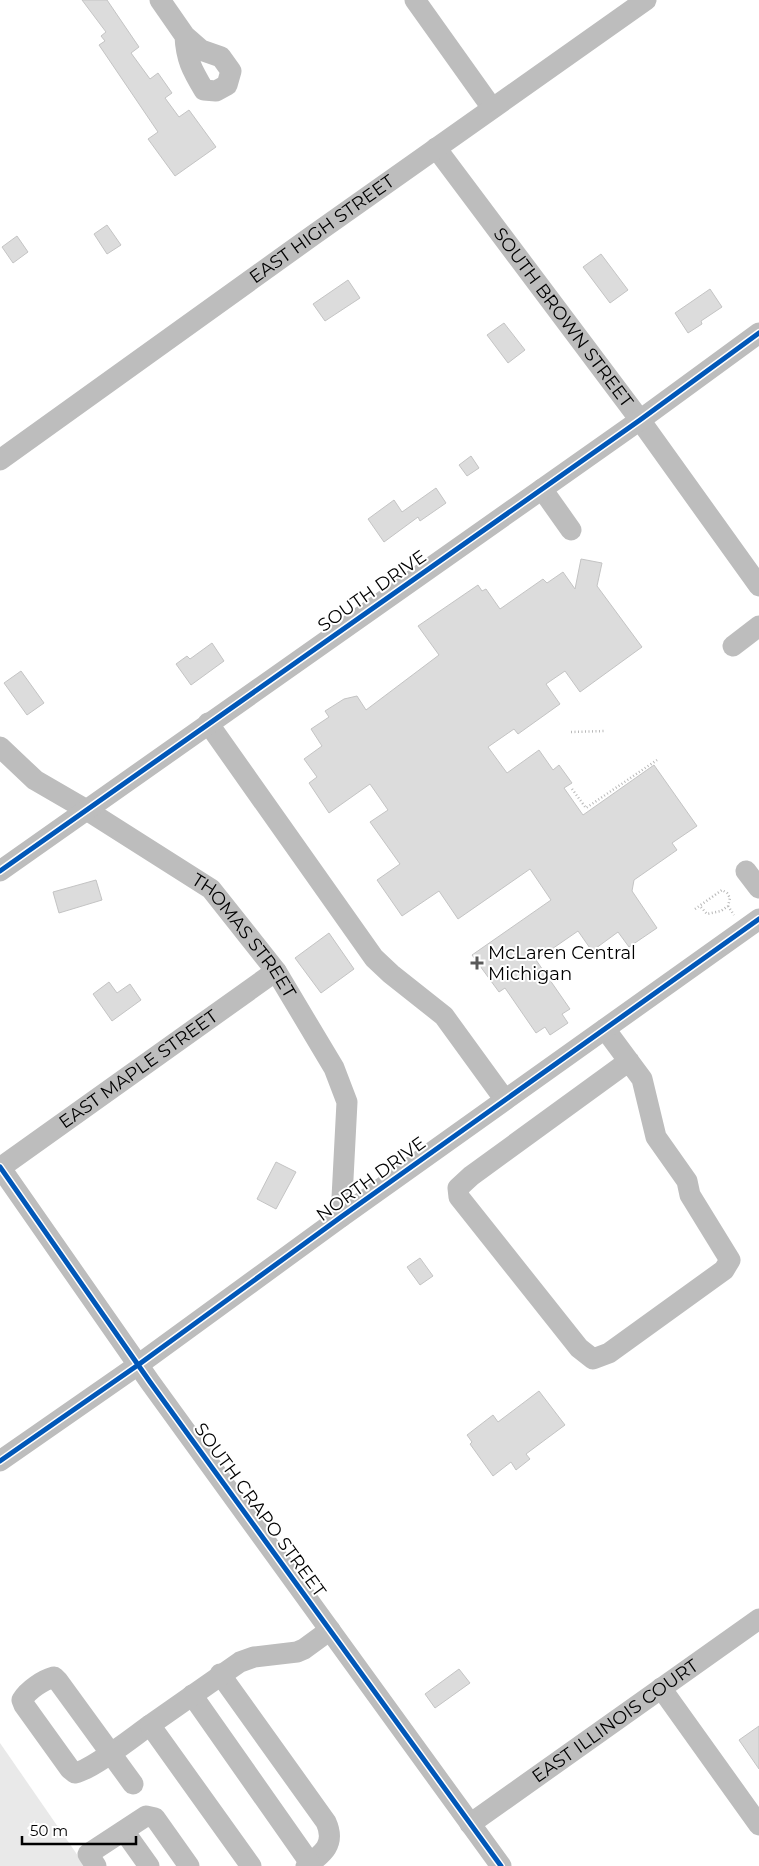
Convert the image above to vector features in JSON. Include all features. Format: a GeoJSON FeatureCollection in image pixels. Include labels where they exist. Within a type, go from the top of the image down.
{"type":"FeatureCollection","features":[{"type":"Feature","properties":{"kind":"street"},"geometry":{"type":"LineString","coordinates":[[160,0],[185,36]]}},
{"type":"Feature","properties":{"kind":"street"},"geometry":{"type":"LineString","coordinates":[[416,0],[492,108]]}},
{"type":"Feature","properties":{"kind":"street","name":"EAST HIGH STREET"},"geometry":{"type":"LineString","coordinates":[[0,460],[646,0]]}},
{"type":"Feature","properties":{"kind":"street","name":"SOUTH BROWN STREET"},"geometry":{"type":"LineString","coordinates":[[436,148],[640,420],[759,586]]}},
{"type":"Feature","properties":{"kind":"street","name":"SOUTH DRIVE"},"geometry":{"type":"LineString","coordinates":[[0,870],[640,420],[759,333]]}},
{"type":"Feature","properties":{"kind":"street"},"geometry":{"type":"LineString","coordinates":[[542,488],[571,530]]}},
{"type":"Feature","properties":{"kind":"street"},"geometry":{"type":"LineString","coordinates":[[734,646],[759,626]]}},
{"type":"Feature","properties":{"kind":"street"},"geometry":{"type":"LineString","coordinates":[[208,723],[374,958],[444,1016],[505,1100]]}},
{"type":"Feature","properties":{"kind":"street","name":"THOMAS STREET"},"geometry":{"type":"LineString","coordinates":[[0,747],[35,780],[85,809],[211,889],[276,971],[334,1068],[347,1102],[341,1217]]}},
{"type":"Feature","properties":{"kind":"street"},"geometry":{"type":"LineString","coordinates":[[746,871],[759,888]]}},
{"type":"Feature","properties":{"kind":"street","name":"NORTH DRIVE"},"geometry":{"type":"LineString","coordinates":[[0,1461],[138,1365],[341,1217],[759,919]]}},
{"type":"Feature","properties":{"kind":"street","name":"EAST MAPLE STREET"},"geometry":{"type":"LineString","coordinates":[[0,1168],[276,971]]}},
{"type":"Feature","properties":{"kind":"street"},"geometry":{"type":"LineString","coordinates":[[605,1029],[629,1061],[642,1079],[656,1137],[687,1180],[690,1195],[730,1260],[724,1270],[609,1353],[593,1359],[579,1348],[459,1197],[458,1188],[471,1176],[629,1061]]}},
{"type":"Feature","properties":{"kind":"street","name":"SOUTH CRAPO STREET"},"geometry":{"type":"LineString","coordinates":[[0,1168],[138,1365],[470,1824],[493,1863]]}},
{"type":"Feature","properties":{"kind":"street","name":"EAST ILLINOIS COURT"},"geometry":{"type":"LineString","coordinates":[[470,1824],[759,1618]]}},
{"type":"Feature","properties":{"kind":"street"},"geometry":{"type":"LineString","coordinates":[[134,1784],[110,1752],[220,1674],[240,1662],[254,1657],[297,1652],[330,1630]]}},
{"type":"Feature","properties":{"kind":"street"},"geometry":{"type":"LineString","coordinates":[[192,1695],[308,1865],[322,1853],[330,1840],[330,1831],[326,1822],[220,1674]]}},
{"type":"Feature","properties":{"kind":"street"},"geometry":{"type":"LineString","coordinates":[[661,1688],[759,1825]]}},
{"type":"Feature","properties":{"kind":"street"},"geometry":{"type":"LineString","coordinates":[[150,1725],[251,1866]]}},
{"type":"Feature","properties":{"kind":"street"},"geometry":{"type":"LineString","coordinates":[[96,1866],[88,1854],[146,1816],[155,1818],[189,1866]]}},
{"type":"Feature","properties":{"kind":"street"},"geometry":{"type":"LineString","coordinates":[[124,1831],[149,1866]]}},
{"type":"Feature","properties":{"kind":"path"},"geometry":{"type":"LineString","coordinates":[[571,732],[606,732]]}},
{"type":"Feature","properties":{"kind":"path"},"geometry":{"type":"LineString","coordinates":[[572,789],[586,808],[657,760]]}},
{"type":"Feature","properties":{"kind":"path"},"geometry":{"type":"LineString","coordinates":[[695,909],[722,890],[727,892],[730,898],[728,906],[721,911],[707,914],[700,906]]}},
{"type":"Feature","properties":{"kind":"path"},"geometry":{"type":"LineString","coordinates":[[728,906],[736,917]]}},
{"type":"Feature","properties":{"kind":"shaded area"},"geometry":{"type":"Polygon","coordinates":[[[0,1743],[85,1866],[0,1866],[0,1743]]]}},
{"type":"Feature","properties":{"kind":"building"},"geometry":{"type":"Polygon","coordinates":[[[82,0],[107,0],[139,47],[131,53],[150,79],[158,73],[172,93],[165,98],[179,117],[189,110],[216,147],[175,176],[148,139],[158,132],[99,45],[105,41],[101,36],[106,32],[82,0]]]}},
{"type":"Feature","properties":{"kind":"building"},"geometry":{"type":"Polygon","coordinates":[[[107,225],[121,245],[107,254],[94,234],[107,225]]]}},
{"type":"Feature","properties":{"kind":"building"},"geometry":{"type":"Polygon","coordinates":[[[17,236],[28,252],[13,263],[2,247],[17,236]]]}},
{"type":"Feature","properties":{"kind":"building"},"geometry":{"type":"Polygon","coordinates":[[[601,254],[628,290],[610,303],[583,267],[601,254]]]}},
{"type":"Feature","properties":{"kind":"building"},"geometry":{"type":"Polygon","coordinates":[[[348,280],[360,298],[325,321],[313,304],[348,280]]]}},
{"type":"Feature","properties":{"kind":"building"},"geometry":{"type":"Polygon","coordinates":[[[710,289],[722,307],[701,321],[702,324],[688,333],[675,313],[710,289]]]}},
{"type":"Feature","properties":{"kind":"building"},"geometry":{"type":"Polygon","coordinates":[[[504,323],[525,350],[508,363],[487,335],[504,323]]]}},
{"type":"Feature","properties":{"kind":"building"},"geometry":{"type":"Polygon","coordinates":[[[471,456],[479,468],[467,476],[459,465],[471,456]]]}},
{"type":"Feature","properties":{"kind":"building"},"geometry":{"type":"Polygon","coordinates":[[[436,488],[446,503],[420,521],[418,517],[384,542],[368,519],[394,500],[402,512],[436,488]]]}},
{"type":"Feature","properties":{"kind":"building","name":"McLaren Central Michigan"},"geometry":{"type":"Polygon","coordinates":[[[581,559],[602,563],[597,586],[642,647],[580,692],[565,671],[546,684],[560,704],[518,734],[514,729],[488,747],[507,773],[539,750],[553,770],[559,765],[572,783],[564,788],[583,815],[654,765],[697,826],[672,843],[677,850],[634,880],[632,891],[657,928],[629,947],[618,932],[592,951],[578,931],[536,960],[570,1009],[562,1014],[568,1023],[550,1035],[545,1027],[536,1033],[505,988],[499,992],[472,955],[551,900],[530,869],[458,919],[439,891],[402,916],[377,880],[400,864],[370,822],[388,810],[370,784],[329,813],[309,783],[317,777],[304,759],[322,746],[311,729],[329,717],[325,711],[344,699],[357,696],[366,710],[439,655],[418,626],[478,585],[482,591],[486,589],[500,609],[543,579],[547,583],[563,572],[575,589],[581,559]]]}},
{"type":"Feature","properties":{"kind":"building"},"geometry":{"type":"Polygon","coordinates":[[[212,643],[224,661],[191,685],[176,664],[187,656],[190,659],[212,643]]]}},
{"type":"Feature","properties":{"kind":"building"},"geometry":{"type":"Polygon","coordinates":[[[21,671],[44,703],[27,715],[4,683],[21,671]]]}},
{"type":"Feature","properties":{"kind":"building"},"geometry":{"type":"Polygon","coordinates":[[[96,880],[102,900],[59,913],[53,892],[96,880]]]}},
{"type":"Feature","properties":{"kind":"building"},"geometry":{"type":"Polygon","coordinates":[[[329,933],[354,969],[321,993],[295,958],[329,933]]]}},
{"type":"Feature","properties":{"kind":"building"},"geometry":{"type":"Polygon","coordinates":[[[109,982],[117,993],[130,984],[141,1000],[112,1021],[93,994],[109,982]]]}},
{"type":"Feature","properties":{"kind":"building"},"geometry":{"type":"Polygon","coordinates":[[[276,1162],[296,1172],[276,1209],[257,1199],[276,1162]]]}},
{"type":"Feature","properties":{"kind":"building"},"geometry":{"type":"Polygon","coordinates":[[[420,1258],[433,1276],[420,1285],[407,1267],[420,1258]]]}},
{"type":"Feature","properties":{"kind":"building"},"geometry":{"type":"Polygon","coordinates":[[[539,1391],[565,1425],[526,1454],[530,1459],[516,1470],[511,1462],[493,1476],[470,1444],[472,1442],[467,1435],[493,1415],[498,1422],[539,1391]]]}},
{"type":"Feature","properties":{"kind":"building"},"geometry":{"type":"Polygon","coordinates":[[[459,1669],[470,1683],[435,1708],[425,1694],[459,1669]]]}},
{"type":"Feature","properties":{"kind":"building"},"geometry":{"type":"Polygon","coordinates":[[[759,1726],[759,1769],[739,1740],[759,1726]]]}},
{"type":"Feature","properties":{"kind":"cycle path"},"geometry":{"type":"LineString","coordinates":[[0,871],[640,420],[759,333]]}},
{"type":"Feature","properties":{"kind":"cycle path"},"geometry":{"type":"LineString","coordinates":[[0,1461],[138,1365],[341,1217],[759,919]]}},
{"type":"Feature","properties":{"kind":"cycle path"},"geometry":{"type":"LineString","coordinates":[[0,1167],[150,1382],[501,1866]]}},
{"type":"Feature","properties":{"kind":"place","name":"McLaren Central Michigan"},"geometry":{"type":"Point","coordinates":[477,963]}}]}
